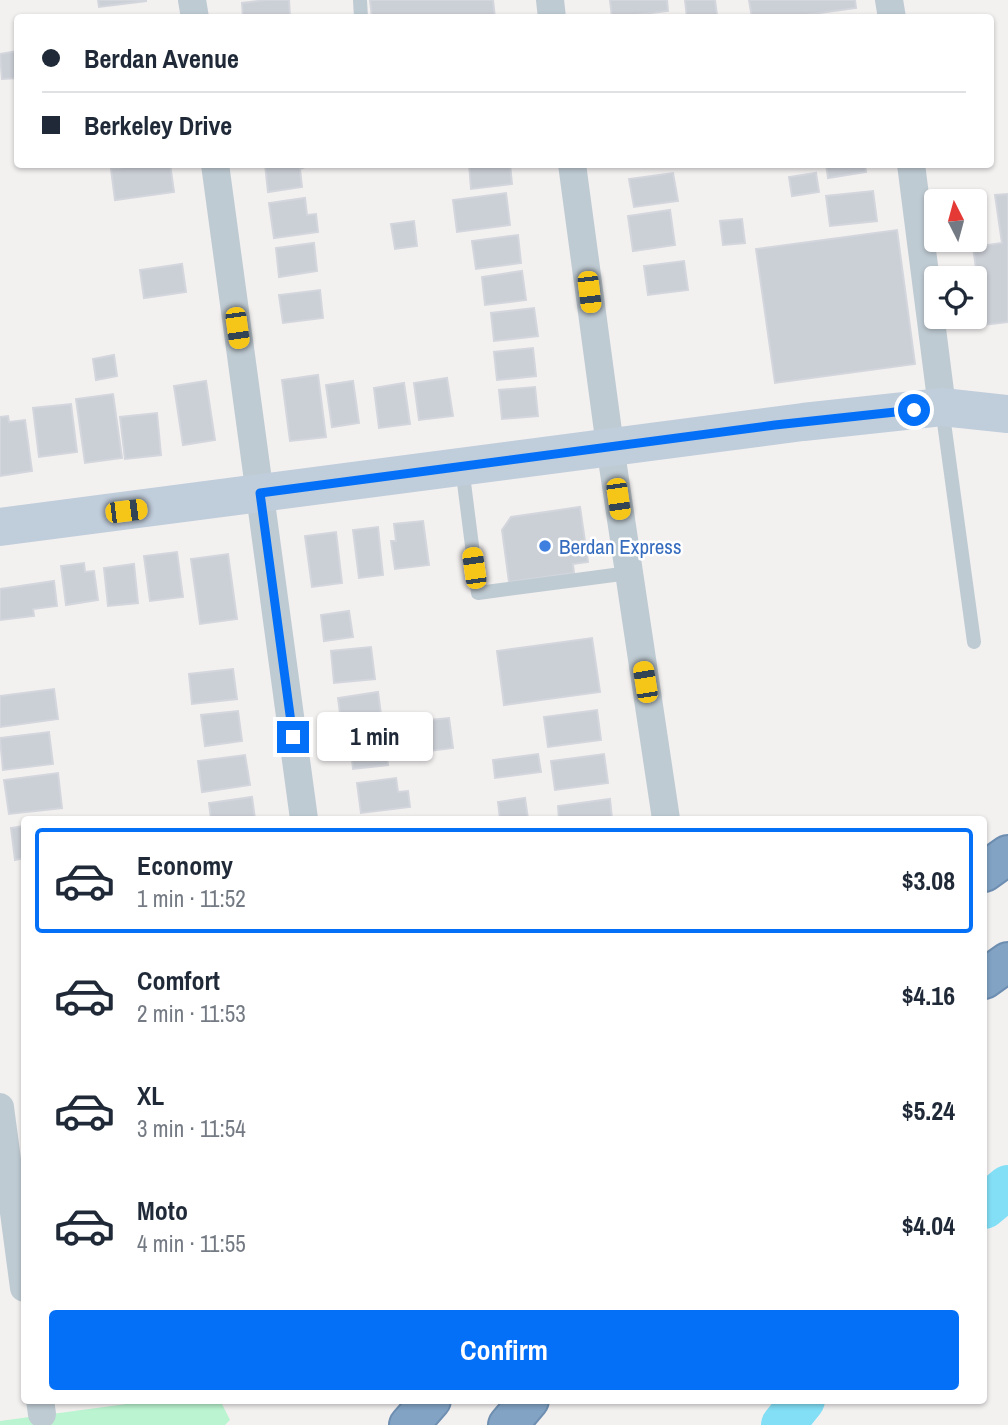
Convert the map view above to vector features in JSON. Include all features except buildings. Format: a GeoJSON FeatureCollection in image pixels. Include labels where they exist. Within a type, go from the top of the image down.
{"type":"FeatureCollection","features":[{"type":"Feature","properties":{"kind":"highway"},"geometry":{"type":"LineString","coordinates":[[987,870],[1008,855]]}},
{"type":"Feature","properties":{"kind":"highway"},"geometry":{"type":"LineString","coordinates":[[987,977],[1008,962]]}},
{"type":"Feature","properties":{"kind":"highway"},"geometry":{"type":"LineString","coordinates":[[409,1425],[427,1404]]}},
{"type":"Feature","properties":{"kind":"highway"},"geometry":{"type":"LineString","coordinates":[[508,1425],[526,1404]]}},
{"type":"Feature","properties":{"kind":"main road"},"geometry":{"type":"LineString","coordinates":[[0,527],[610,446],[942,407],[985,391],[1008,388]]}},
{"type":"Feature","properties":{"kind":"main road"},"geometry":{"type":"LineString","coordinates":[[942,407],[1008,414]]}},
{"type":"Feature","properties":{"kind":"street"},"geometry":{"type":"LineString","coordinates":[[216,168],[304,816]]}},
{"type":"Feature","properties":{"kind":"street"},"geometry":{"type":"LineString","coordinates":[[573,168],[610,446],[666,816]]}},
{"type":"Feature","properties":{"kind":"street"},"geometry":{"type":"LineString","coordinates":[[912,168],[942,407]]}},
{"type":"Feature","properties":{"kind":"street"},"geometry":{"type":"LineString","coordinates":[[0,1107],[21,1265]]}},
{"type":"Feature","properties":{"kind":"lane"},"geometry":{"type":"LineString","coordinates":[[942,407],[974,642]]}},
{"type":"Feature","properties":{"kind":"lane"},"geometry":{"type":"LineString","coordinates":[[462,466],[478,593],[629,573]]}},
{"type":"Feature","properties":{"kind":"green space"},"geometry":{"type":"Polygon","coordinates":[[[126,1404],[222,1404],[230,1420],[225,1425],[0,1425],[0,1421],[126,1404]]]}},
{"type":"Feature","properties":{"kind":"waterway"},"geometry":{"type":"LineString","coordinates":[[987,1204],[1008,1187]]}},
{"type":"Feature","properties":{"kind":"waterway"},"geometry":{"type":"LineString","coordinates":[[783,1425],[800,1404]]}},
{"type":"Feature","properties":{"kind":"place","name":"Berdan Express"},"geometry":{"type":"Point","coordinates":[545,546]}},
{"type":"Feature","properties":{"kind":"route"},"geometry":{"type":"LineString","coordinates":[[293,737],[260,493],[775,425],[914,410]]}}]}
